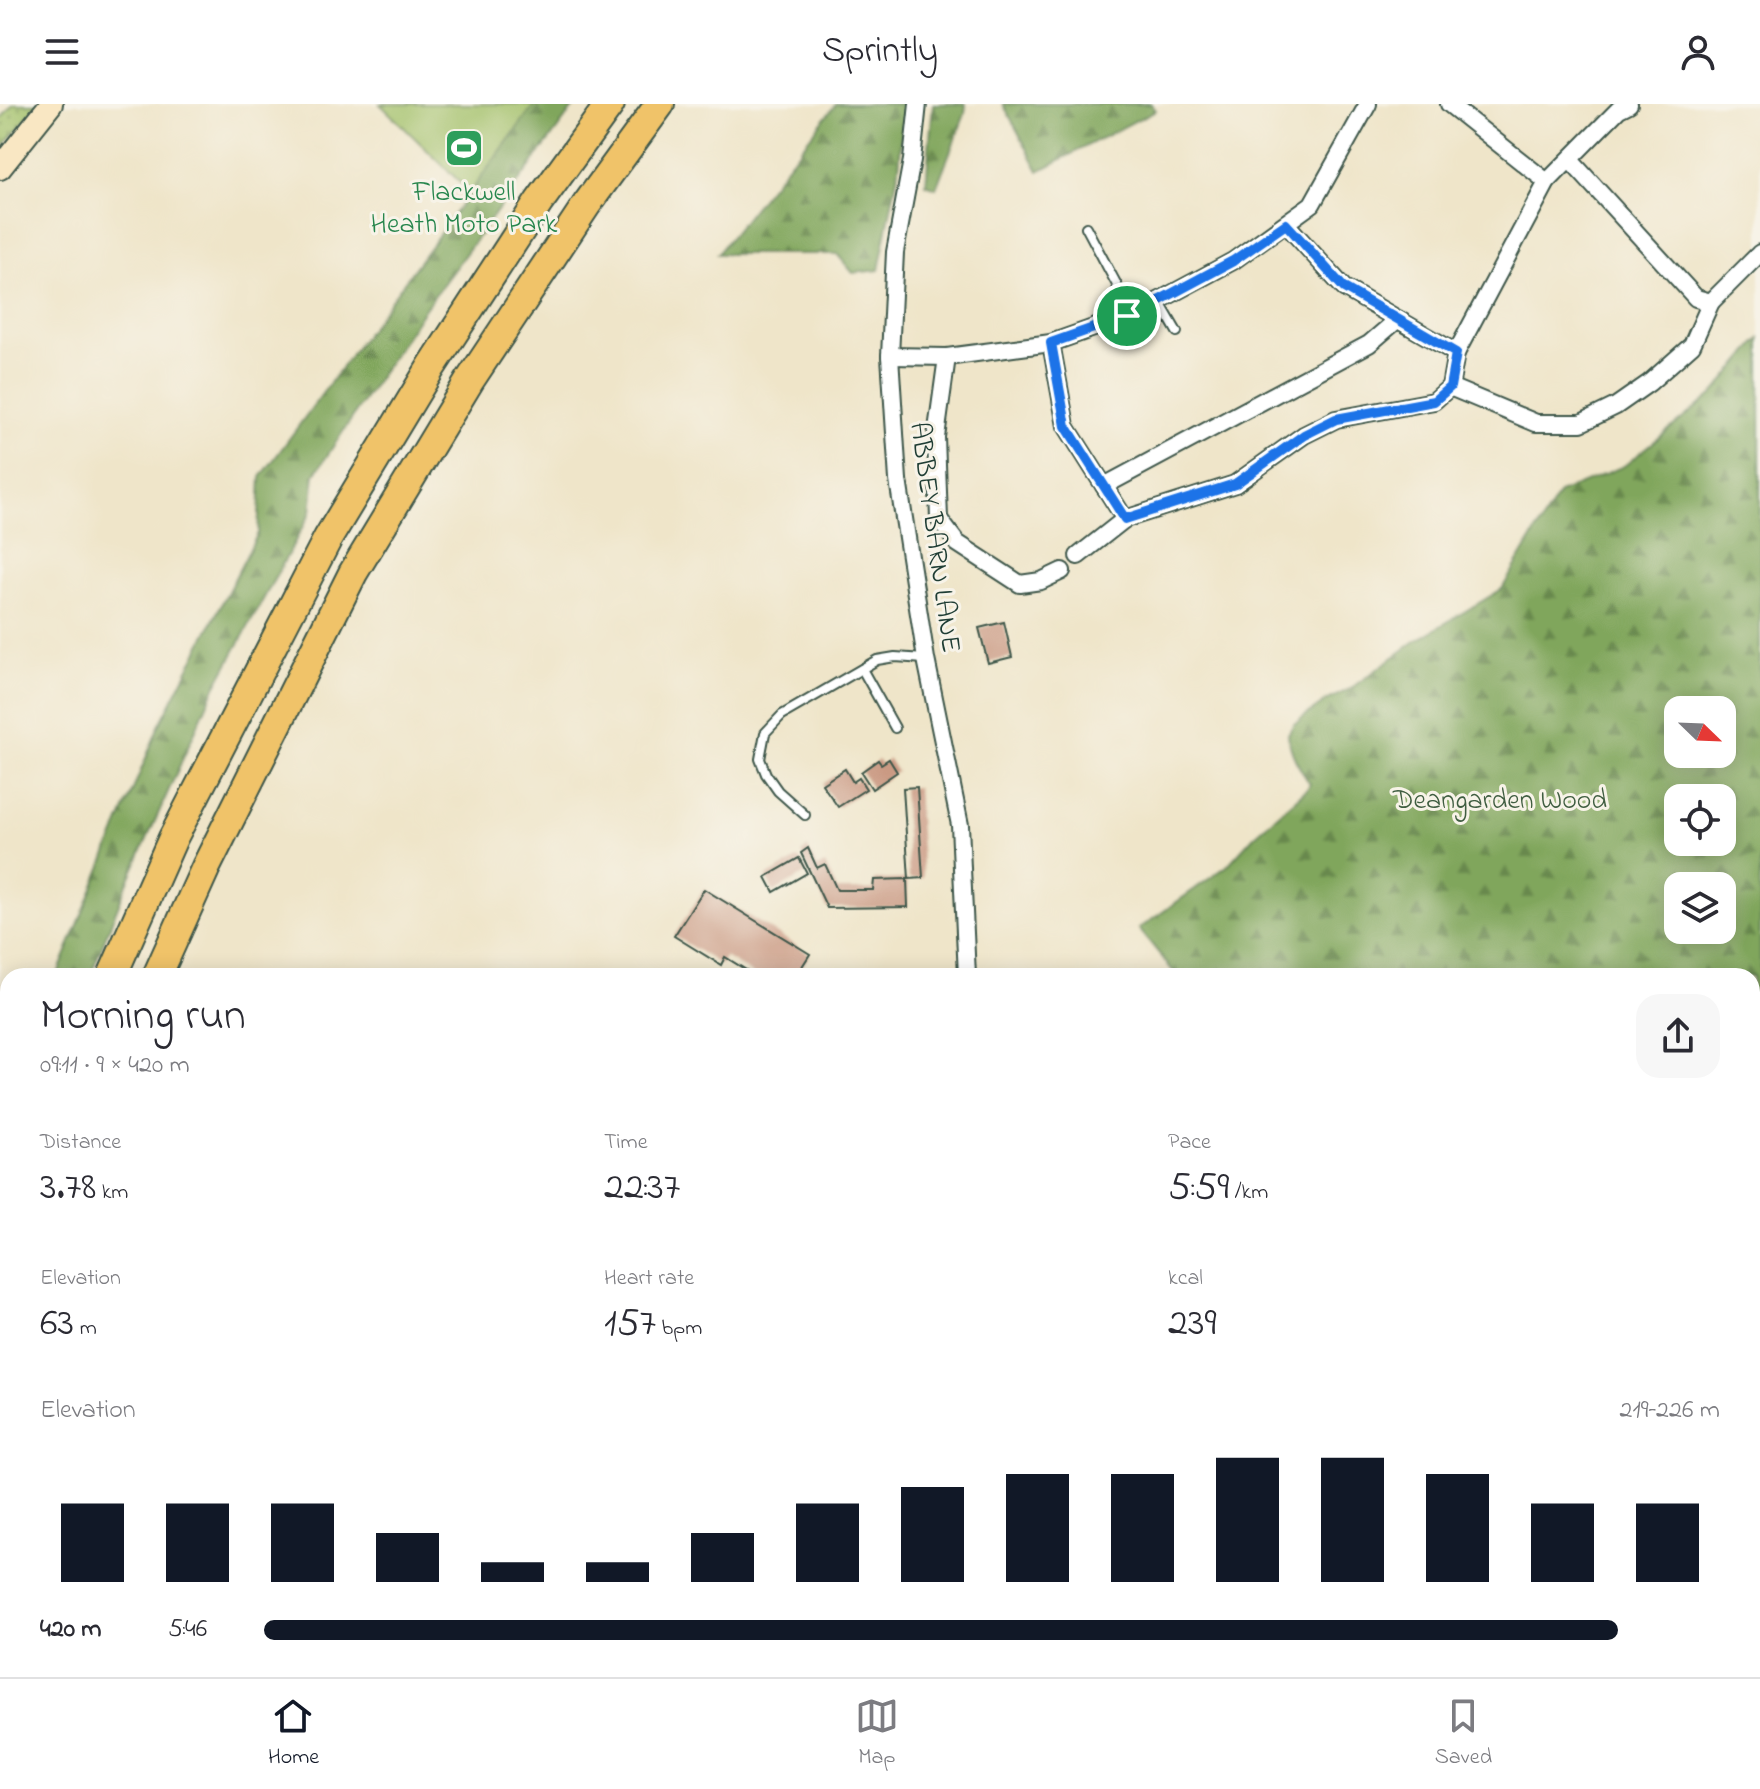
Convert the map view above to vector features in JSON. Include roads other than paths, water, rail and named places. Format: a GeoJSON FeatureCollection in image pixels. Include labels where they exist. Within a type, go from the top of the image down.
{"type":"FeatureCollection","features":[{"type":"Feature","properties":{"kind":"highway"},"geometry":{"type":"LineString","coordinates":[[116,968],[173,838],[328,538],[432,366],[539,202],[610,104]]}},
{"type":"Feature","properties":{"kind":"highway"},"geometry":{"type":"LineString","coordinates":[[161,968],[206,867],[353,573],[470,380],[587,204],[660,104]]}},
{"type":"Feature","properties":{"kind":"street"},"geometry":{"type":"LineString","coordinates":[[0,168],[51,104]]}},
{"type":"Feature","properties":{"kind":"street","name":"ABBEY BARN LANE"},"geometry":{"type":"LineString","coordinates":[[918,104],[912,160],[895,252],[890,356],[898,480],[926,659],[960,825],[967,968]]}},
{"type":"Feature","properties":{"kind":"street"},"geometry":{"type":"LineString","coordinates":[[890,356],[947,357],[1051,343],[1127,316],[1158,301],[1233,261],[1312,204],[1368,104]]}},
{"type":"Feature","properties":{"kind":"street"},"geometry":{"type":"LineString","coordinates":[[1449,104],[1547,182]]}},
{"type":"Feature","properties":{"kind":"street"},"geometry":{"type":"LineString","coordinates":[[1078,556],[1125,519],[1235,484],[1304,435],[1336,419],[1434,401],[1450,387],[1456,353],[1547,182],[1619,109],[1629,104]]}},
{"type":"Feature","properties":{"kind":"street"},"geometry":{"type":"LineString","coordinates":[[1570,160],[1696,298],[1711,302]]}},
{"type":"Feature","properties":{"kind":"street"},"geometry":{"type":"LineString","coordinates":[[1286,224],[1344,288],[1456,353]]}},
{"type":"Feature","properties":{"kind":"street"},"geometry":{"type":"LineString","coordinates":[[1450,387],[1536,423],[1581,423],[1616,406],[1649,383],[1692,345],[1711,302],[1760,253]]}},
{"type":"Feature","properties":{"kind":"street"},"geometry":{"type":"LineString","coordinates":[[1104,486],[1369,344],[1397,320]]}},
{"type":"Feature","properties":{"kind":"street"},"geometry":{"type":"LineString","coordinates":[[1051,343],[1066,426],[1125,519]]}},
{"type":"Feature","properties":{"kind":"street"},"geometry":{"type":"LineString","coordinates":[[947,357],[936,437],[939,519],[957,543],[1020,584],[1041,581],[1062,571]]}},
{"type":"Feature","properties":{"kind":"lane"},"geometry":{"type":"LineString","coordinates":[[1086,227],[1117,285],[1127,316]]}},
{"type":"Feature","properties":{"kind":"lane"},"geometry":{"type":"LineString","coordinates":[[1158,301],[1177,332]]}},
{"type":"Feature","properties":{"kind":"lane"},"geometry":{"type":"LineString","coordinates":[[805,815],[778,791],[766,774],[760,759],[765,733],[782,715],[877,660],[895,657],[926,659]]}},
{"type":"Feature","properties":{"kind":"lane"},"geometry":{"type":"LineString","coordinates":[[862,669],[895,728]]}},
{"type":"Feature","properties":{"kind":"place","name":"Flackwell Heath Moto Park"},"geometry":{"type":"Point","coordinates":[464,148]}},
{"type":"Feature","properties":{"kind":"park label","name":"Deangarden Wood"},"geometry":{"type":"Point","coordinates":[1500,798]}}]}
